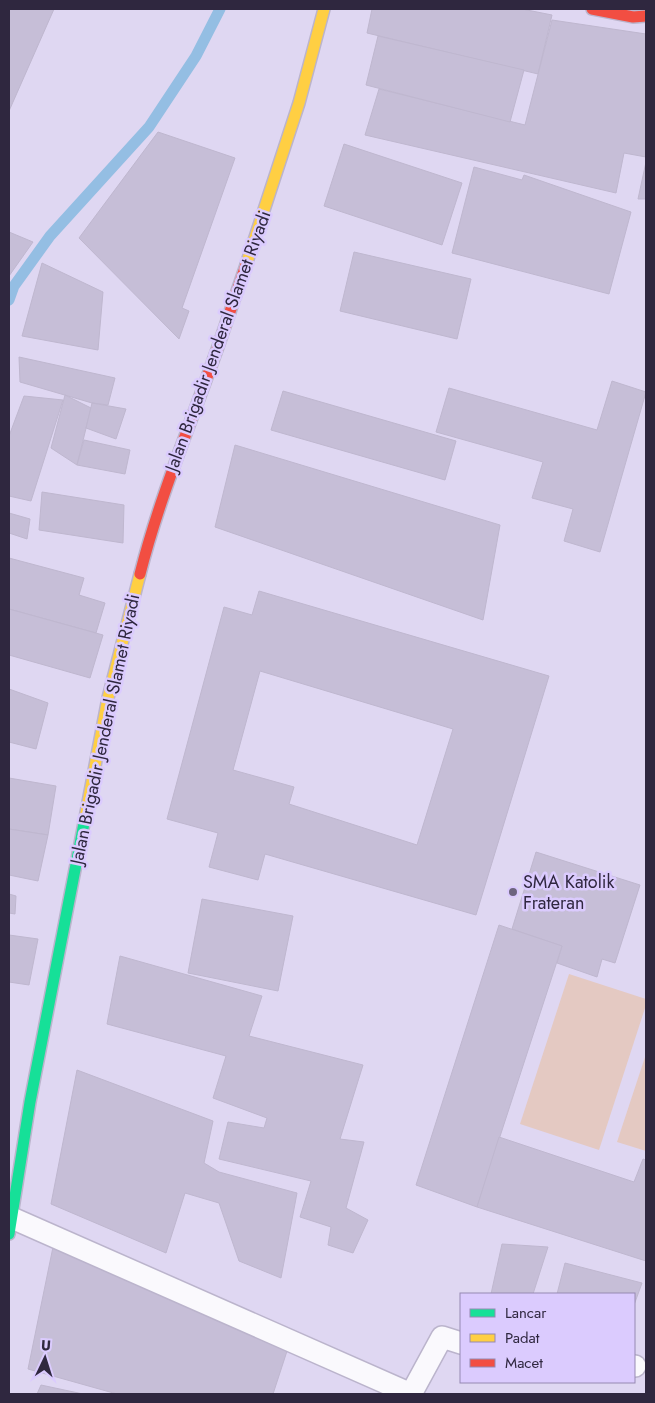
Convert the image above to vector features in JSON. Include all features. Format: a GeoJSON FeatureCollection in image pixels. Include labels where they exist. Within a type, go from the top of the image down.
{"type":"FeatureCollection","features":[{"type":"Feature","properties":{"kind":"main road","name":"Jalan Brigadir Jenderal Slamet Riyadi"},"geometry":{"type":"LineString","coordinates":[[10,1226],[32,1092],[108,698],[146,550],[175,461],[219,345],[268,198],[299,103],[324,9]]}},
{"type":"Feature","properties":{"kind":"main road"},"geometry":{"type":"LineString","coordinates":[[592,9],[633,17],[646,16]]}},
{"type":"Feature","properties":{"kind":"lane"},"geometry":{"type":"LineString","coordinates":[[10,1226],[411,1394],[442,1337],[460,1344]]}},
{"type":"Feature","properties":{"kind":"shaded area"},"geometry":{"type":"Polygon","coordinates":[[[569,974],[646,999],[646,1005],[599,1150],[520,1124],[569,974]]]}},
{"type":"Feature","properties":{"kind":"shaded area"},"geometry":{"type":"Polygon","coordinates":[[[646,1054],[646,1151],[617,1142],[646,1054]]]}},
{"type":"Feature","properties":{"kind":"building"},"geometry":{"type":"Polygon","coordinates":[[[10,9],[54,9],[9,111],[9,11],[10,9]]]}},
{"type":"Feature","properties":{"kind":"building"},"geometry":{"type":"Polygon","coordinates":[[[372,9],[522,9],[552,15],[538,74],[367,33],[372,9]]]}},
{"type":"Feature","properties":{"kind":"building"},"geometry":{"type":"Polygon","coordinates":[[[552,20],[646,34],[646,157],[624,153],[616,193],[365,135],[379,89],[525,125],[552,20]]]}},
{"type":"Feature","properties":{"kind":"building"},"geometry":{"type":"Polygon","coordinates":[[[378,36],[524,70],[510,122],[366,85],[378,36]]]}},
{"type":"Feature","properties":{"kind":"building"},"geometry":{"type":"Polygon","coordinates":[[[158,132],[235,158],[182,308],[189,311],[179,339],[79,238],[158,132]]]}},
{"type":"Feature","properties":{"kind":"building"},"geometry":{"type":"Polygon","coordinates":[[[344,144],[462,183],[442,245],[324,206],[344,144]]]}},
{"type":"Feature","properties":{"kind":"building"},"geometry":{"type":"Polygon","coordinates":[[[646,162],[646,199],[638,199],[646,162]]]}},
{"type":"Feature","properties":{"kind":"building"},"geometry":{"type":"Polygon","coordinates":[[[474,167],[522,180],[524,175],[631,212],[609,294],[452,253],[474,167]]]}},
{"type":"Feature","properties":{"kind":"building"},"geometry":{"type":"Polygon","coordinates":[[[9,232],[33,242],[9,276],[9,232]]]}},
{"type":"Feature","properties":{"kind":"building"},"geometry":{"type":"Polygon","coordinates":[[[354,252],[471,279],[457,339],[340,311],[354,252]]]}},
{"type":"Feature","properties":{"kind":"building"},"geometry":{"type":"Polygon","coordinates":[[[42,263],[103,292],[98,350],[22,336],[42,263]]]}},
{"type":"Feature","properties":{"kind":"building"},"geometry":{"type":"Polygon","coordinates":[[[19,357],[115,378],[108,405],[92,403],[20,382],[19,357]]]}},
{"type":"Feature","properties":{"kind":"building"},"geometry":{"type":"Polygon","coordinates":[[[612,381],[646,392],[600,552],[564,541],[573,509],[532,498],[543,462],[436,432],[449,388],[597,430],[612,381]]]}},
{"type":"Feature","properties":{"kind":"building"},"geometry":{"type":"Polygon","coordinates":[[[283,391],[456,441],[445,480],[271,430],[283,391]]]}},
{"type":"Feature","properties":{"kind":"building"},"geometry":{"type":"Polygon","coordinates":[[[65,395],[91,408],[77,465],[51,448],[65,395]]]}},
{"type":"Feature","properties":{"kind":"building"},"geometry":{"type":"Polygon","coordinates":[[[24,396],[63,400],[31,501],[9,496],[9,436],[24,396]]]}},
{"type":"Feature","properties":{"kind":"building"},"geometry":{"type":"Polygon","coordinates":[[[92,403],[126,409],[116,439],[86,428],[92,403]]]}},
{"type":"Feature","properties":{"kind":"building"},"geometry":{"type":"Polygon","coordinates":[[[84,440],[130,450],[125,474],[77,465],[84,440]]]}},
{"type":"Feature","properties":{"kind":"building"},"geometry":{"type":"Polygon","coordinates":[[[235,445],[500,525],[483,620],[215,527],[235,445]]]}},
{"type":"Feature","properties":{"kind":"building"},"geometry":{"type":"Polygon","coordinates":[[[42,492],[124,505],[123,543],[39,530],[42,492]]]}},
{"type":"Feature","properties":{"kind":"building"},"geometry":{"type":"Polygon","coordinates":[[[9,513],[30,519],[27,539],[9,533],[9,513]]]}},
{"type":"Feature","properties":{"kind":"building"},"geometry":{"type":"Polygon","coordinates":[[[9,558],[84,578],[79,595],[105,603],[96,633],[9,609],[9,558]]]}},
{"type":"Feature","properties":{"kind":"building"},"geometry":{"type":"Polygon","coordinates":[[[259,591],[549,676],[476,915],[265,854],[258,880],[209,867],[218,833],[167,819],[224,607],[252,615],[259,591]],[[260,671],[233,770],[294,787],[289,804],[417,845],[453,729],[260,671]]]}},
{"type":"Feature","properties":{"kind":"building"},"geometry":{"type":"Polygon","coordinates":[[[9,609],[103,635],[90,678],[9,655],[9,609]]]}},
{"type":"Feature","properties":{"kind":"building"},"geometry":{"type":"Polygon","coordinates":[[[9,689],[48,703],[36,749],[9,742],[9,689]]]}},
{"type":"Feature","properties":{"kind":"building"},"geometry":{"type":"Polygon","coordinates":[[[9,778],[56,786],[48,835],[9,829],[9,778]]]}},
{"type":"Feature","properties":{"kind":"building"},"geometry":{"type":"Polygon","coordinates":[[[9,829],[48,835],[38,881],[9,875],[9,829]]]}},
{"type":"Feature","properties":{"kind":"building"},"geometry":{"type":"Polygon","coordinates":[[[536,852],[640,885],[615,963],[602,959],[597,977],[557,963],[562,946],[512,929],[536,852]]]}},
{"type":"Feature","properties":{"kind":"building"},"geometry":{"type":"Polygon","coordinates":[[[9,894],[16,896],[15,914],[9,913],[9,894]]]}},
{"type":"Feature","properties":{"kind":"building"},"geometry":{"type":"Polygon","coordinates":[[[202,899],[293,916],[278,991],[188,973],[202,899]]]}},
{"type":"Feature","properties":{"kind":"building"},"geometry":{"type":"Polygon","coordinates":[[[499,925],[562,946],[477,1207],[416,1185],[499,925]]]}},
{"type":"Feature","properties":{"kind":"building"},"geometry":{"type":"Polygon","coordinates":[[[9,935],[38,939],[29,985],[9,982],[9,935]]]}},
{"type":"Feature","properties":{"kind":"building"},"geometry":{"type":"Polygon","coordinates":[[[120,956],[262,996],[249,1036],[363,1065],[340,1139],[364,1142],[346,1208],[368,1220],[353,1253],[328,1245],[331,1227],[300,1217],[311,1181],[219,1159],[228,1122],[264,1128],[267,1118],[213,1098],[226,1056],[107,1024],[120,956]]]}},
{"type":"Feature","properties":{"kind":"building"},"geometry":{"type":"Polygon","coordinates":[[[77,1070],[213,1121],[204,1163],[219,1172],[297,1193],[281,1278],[239,1261],[219,1203],[185,1193],[166,1253],[51,1204],[77,1070]]]}},
{"type":"Feature","properties":{"kind":"building"},"geometry":{"type":"Polygon","coordinates":[[[499,1137],[634,1182],[643,1159],[646,1160],[646,1261],[477,1207],[499,1137]]]}},
{"type":"Feature","properties":{"kind":"building"},"geometry":{"type":"Polygon","coordinates":[[[502,1244],[548,1247],[533,1293],[491,1293],[502,1244]]]}},
{"type":"Feature","properties":{"kind":"building"},"geometry":{"type":"Polygon","coordinates":[[[53,1247],[289,1345],[273,1394],[117,1394],[28,1369],[53,1247]]]}},
{"type":"Feature","properties":{"kind":"building"},"geometry":{"type":"Polygon","coordinates":[[[565,1263],[642,1283],[635,1302],[635,1293],[557,1293],[565,1263]]]}},
{"type":"Feature","properties":{"kind":"building"},"geometry":{"type":"Polygon","coordinates":[[[41,1385],[83,1394],[37,1394],[41,1385]]]}},
{"type":"Feature","properties":{"kind":"waterway"},"geometry":{"type":"LineString","coordinates":[[9,300],[14,286],[50,236],[149,127],[196,56],[220,9]]}},
{"type":"Feature","properties":{"kind":"traffic: fast"},"geometry":{"type":"LineString","coordinates":[[9,1234],[30,1102],[85,818]]}},
{"type":"Feature","properties":{"kind":"traffic: slow"},"geometry":{"type":"LineString","coordinates":[[246,265],[299,103],[324,9]]}},
{"type":"Feature","properties":{"kind":"traffic: slow"},"geometry":{"type":"LineString","coordinates":[[85,818],[108,698],[140,574]]}},
{"type":"Feature","properties":{"kind":"traffic: jam"},"geometry":{"type":"LineString","coordinates":[[592,9],[633,17],[646,16]]}},
{"type":"Feature","properties":{"kind":"traffic: jam"},"geometry":{"type":"LineString","coordinates":[[140,574],[157,516],[246,265]]}},
{"type":"Feature","properties":{"kind":"place","name":"SMA Katolik Frateran"},"geometry":{"type":"Point","coordinates":[513,892]}}]}
